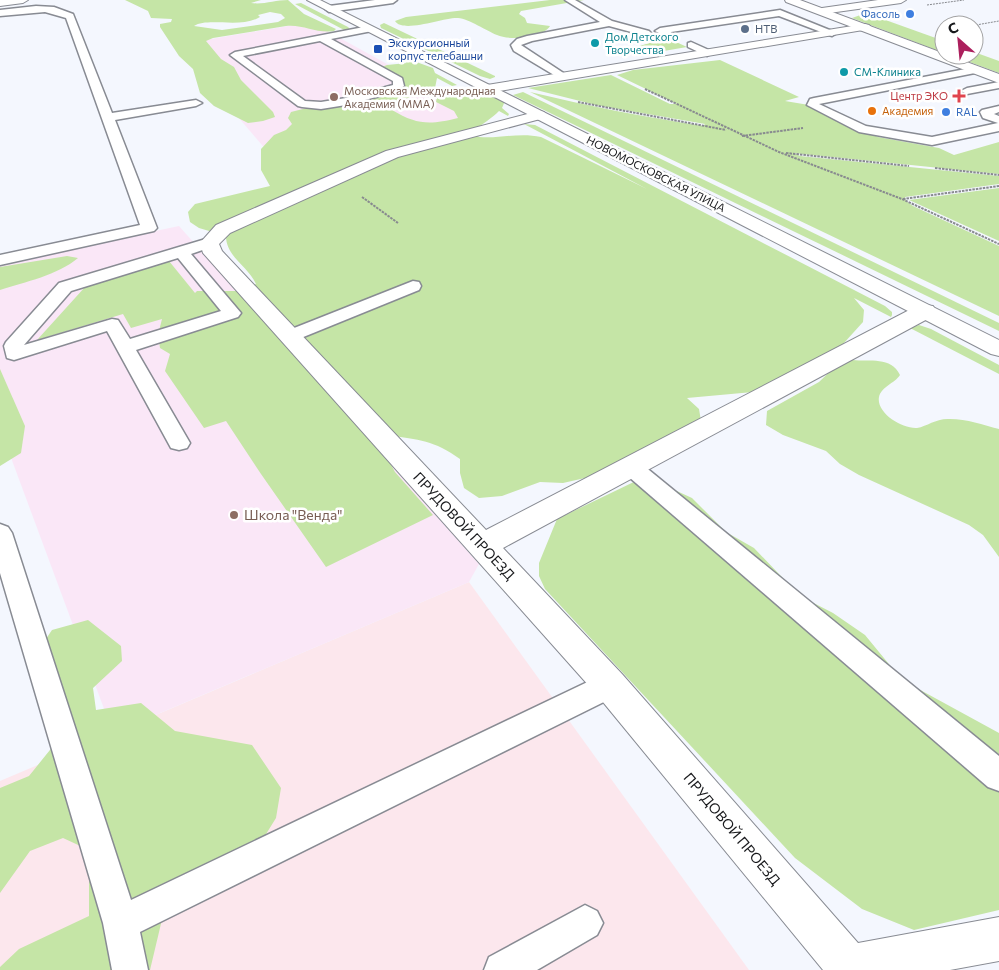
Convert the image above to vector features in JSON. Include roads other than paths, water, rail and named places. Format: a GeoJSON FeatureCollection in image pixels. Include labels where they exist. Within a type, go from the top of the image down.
{"type":"FeatureCollection","features":[{"type":"Feature","properties":{"kind":"street"},"geometry":{"type":"LineString","coordinates":[[0,3],[23,0]]}},
{"type":"Feature","properties":{"kind":"street","name":"НОВОМОСКОВСКАЯ УЛИЦА"},"geometry":{"type":"LineString","coordinates":[[312,0],[999,349]]}},
{"type":"Feature","properties":{"kind":"street"},"geometry":{"type":"LineString","coordinates":[[790,0],[999,78]]}},
{"type":"Feature","properties":{"kind":"street"},"geometry":{"type":"LineString","coordinates":[[822,11],[901,0]]}},
{"type":"Feature","properties":{"kind":"street"},"geometry":{"type":"LineString","coordinates":[[487,89],[865,27]]}},
{"type":"Feature","properties":{"kind":"street"},"geometry":{"type":"LineString","coordinates":[[209,243],[223,228],[392,154],[539,115]]}},
{"type":"Feature","properties":{"kind":"street","name":"ПРУДОВОЙ ПРОЕЗД"},"geometry":{"type":"LineString","coordinates":[[209,243],[213,253],[610,685],[846,968],[999,939]]}},
{"type":"Feature","properties":{"kind":"street"},"geometry":{"type":"LineString","coordinates":[[482,546],[925,311]]}},
{"type":"Feature","properties":{"kind":"lane"},"geometry":{"type":"LineString","coordinates":[[328,9],[393,0]]}},
{"type":"Feature","properties":{"kind":"lane"},"geometry":{"type":"LineString","coordinates":[[569,0],[609,22],[646,32]]}},
{"type":"Feature","properties":{"kind":"lane"},"geometry":{"type":"LineString","coordinates":[[562,10],[582,7]]}},
{"type":"Feature","properties":{"kind":"lane"},"geometry":{"type":"LineString","coordinates":[[0,13],[51,10],[62,11],[70,16],[149,228],[0,260]]}},
{"type":"Feature","properties":{"kind":"lane"},"geometry":{"type":"LineString","coordinates":[[667,34],[660,31],[780,13],[832,33]]}},
{"type":"Feature","properties":{"kind":"lane"},"geometry":{"type":"LineString","coordinates":[[563,76],[518,49],[516,45],[520,41],[530,38],[609,22]]}},
{"type":"Feature","properties":{"kind":"lane"},"geometry":{"type":"LineString","coordinates":[[323,39],[398,80],[398,86],[391,90],[374,94],[322,105],[308,106],[302,104],[236,55],[369,29]]}},
{"type":"Feature","properties":{"kind":"lane"},"geometry":{"type":"LineString","coordinates":[[691,45],[707,53]]}},
{"type":"Feature","properties":{"kind":"lane"},"geometry":{"type":"LineString","coordinates":[[976,70],[814,101],[813,105],[864,129],[932,141],[999,127]]}},
{"type":"Feature","properties":{"kind":"lane"},"geometry":{"type":"LineString","coordinates":[[967,92],[999,85]]}},
{"type":"Feature","properties":{"kind":"lane"},"geometry":{"type":"LineString","coordinates":[[108,117],[196,103]]}},
{"type":"Feature","properties":{"kind":"lane"},"geometry":{"type":"LineString","coordinates":[[999,109],[986,112],[987,115],[999,120]]}},
{"type":"Feature","properties":{"kind":"lane"},"geometry":{"type":"LineString","coordinates":[[180,444],[112,324],[14,354],[13,346],[65,287],[209,243]]}},
{"type":"Feature","properties":{"kind":"lane"},"geometry":{"type":"LineString","coordinates":[[125,347],[232,313],[180,252]]}},
{"type":"Feature","properties":{"kind":"lane"},"geometry":{"type":"LineString","coordinates":[[290,336],[413,286]]}},
{"type":"Feature","properties":{"kind":"lane"},"geometry":{"type":"LineString","coordinates":[[630,466],[999,776]]}},
{"type":"Feature","properties":{"kind":"lane"},"geometry":{"type":"LineString","coordinates":[[0,533],[121,923],[130,970]]}},
{"type":"Feature","properties":{"kind":"lane"},"geometry":{"type":"LineString","coordinates":[[121,923],[610,685]]}},
{"type":"Feature","properties":{"kind":"lane"},"geometry":{"type":"LineString","coordinates":[[502,970],[585,923]]}},
{"type":"Feature","properties":{"kind":"place","name":"Фасоль"},"geometry":{"type":"Point","coordinates":[910,14]}},
{"type":"Feature","properties":{"kind":"place","name":"НТВ"},"geometry":{"type":"Point","coordinates":[745,29]}},
{"type":"Feature","properties":{"kind":"place","name":"Дом Детского Творчества"},"geometry":{"type":"Point","coordinates":[595,43]}},
{"type":"Feature","properties":{"kind":"place","name":"Экскурсионный корпус телебашни"},"geometry":{"type":"Point","coordinates":[378,49]}},
{"type":"Feature","properties":{"kind":"place","name":"СМ-Клиника"},"geometry":{"type":"Point","coordinates":[844,72]}},
{"type":"Feature","properties":{"kind":"place","name":"Центр ЭКО"},"geometry":{"type":"Point","coordinates":[959,96]}},
{"type":"Feature","properties":{"kind":"place","name":"Московская Международная Академия (ММА)"},"geometry":{"type":"Point","coordinates":[334,97]}},
{"type":"Feature","properties":{"kind":"place","name":"Академия"},"geometry":{"type":"Point","coordinates":[872,111]}},
{"type":"Feature","properties":{"kind":"place","name":"RAL"},"geometry":{"type":"Point","coordinates":[946,112]}},
{"type":"Feature","properties":{"kind":"place","name":"Школа \"Венда\""},"geometry":{"type":"Point","coordinates":[234,515]}}]}
